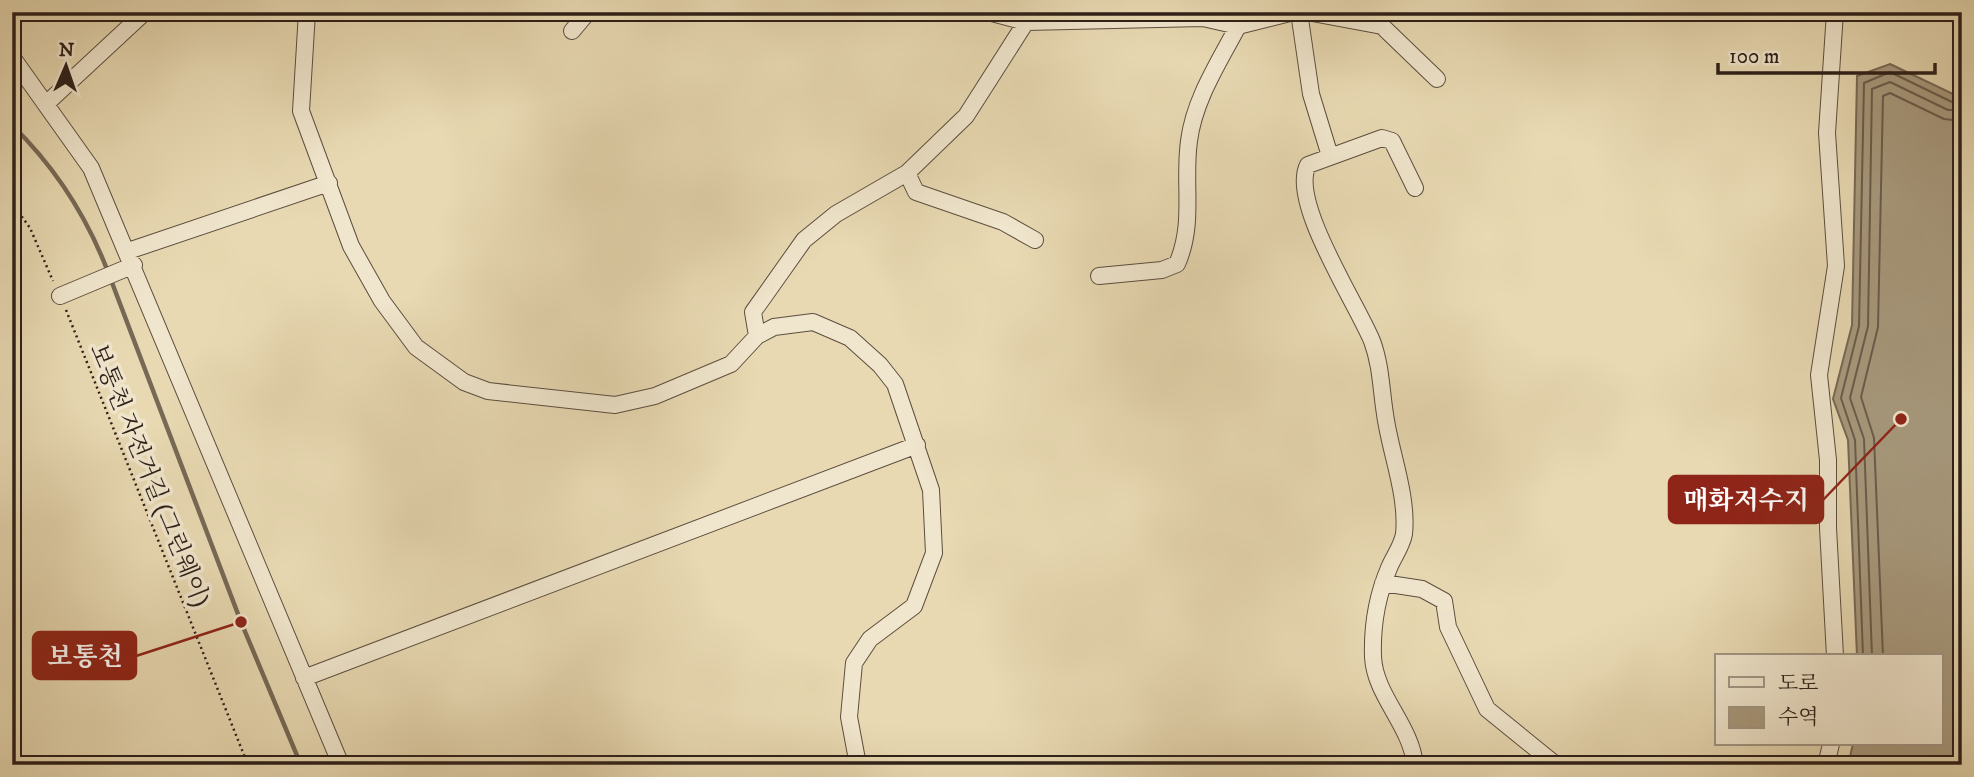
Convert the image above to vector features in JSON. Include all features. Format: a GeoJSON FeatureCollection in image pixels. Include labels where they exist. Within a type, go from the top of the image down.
{"type":"FeatureCollection","features":[{"type":"Feature","properties":{"kind":"lane"},"geometry":{"type":"LineString","coordinates":[[47,103],[145,12]]}},
{"type":"Feature","properties":{"kind":"lane"},"geometry":{"type":"LineString","coordinates":[[307,12],[301,111],[351,246],[382,301],[416,347],[464,382],[488,391],[615,405],[655,396],[731,364],[757,336],[774,327],[813,323],[850,338],[880,365],[895,384],[931,490],[934,553],[914,606],[870,639],[854,663],[849,717],[858,765]]}},
{"type":"Feature","properties":{"kind":"lane"},"geometry":{"type":"LineString","coordinates":[[572,31],[588,12]]}},
{"type":"Feature","properties":{"kind":"lane"},"geometry":{"type":"LineString","coordinates":[[988,12],[1026,22],[1203,15],[1236,19],[1296,12],[1311,94],[1330,156]]}},
{"type":"Feature","properties":{"kind":"lane"},"geometry":{"type":"LineString","coordinates":[[1307,12],[1382,26],[1437,79]]}},
{"type":"Feature","properties":{"kind":"lane"},"geometry":{"type":"LineString","coordinates":[[1835,12],[1827,133],[1836,266],[1819,375],[1828,460],[1828,528],[1835,654]]}},
{"type":"Feature","properties":{"kind":"lane"},"geometry":{"type":"LineString","coordinates":[[1099,275],[1161,270],[1177,264],[1185,244],[1189,220],[1189,140],[1201,97],[1236,19]]}},
{"type":"Feature","properties":{"kind":"lane"},"geometry":{"type":"LineString","coordinates":[[757,336],[753,312],[804,240],[836,214],[907,173],[966,116],[1026,22]]}},
{"type":"Feature","properties":{"kind":"lane"},"geometry":{"type":"LineString","coordinates":[[12,57],[91,168],[131,258],[341,765]]}},
{"type":"Feature","properties":{"kind":"lane"},"geometry":{"type":"LineString","coordinates":[[1415,188],[1392,141],[1373,140],[1307,165],[1302,181],[1319,237],[1372,341],[1384,389],[1384,412],[1400,493],[1404,536],[1383,583],[1374,630],[1375,671],[1403,724],[1415,765]]}},
{"type":"Feature","properties":{"kind":"lane"},"geometry":{"type":"LineString","coordinates":[[907,173],[916,192],[1003,222],[1035,240]]}},
{"type":"Feature","properties":{"kind":"lane"},"geometry":{"type":"LineString","coordinates":[[60,296],[116,272],[131,258],[329,183]]}},
{"type":"Feature","properties":{"kind":"lane"},"geometry":{"type":"LineString","coordinates":[[304,678],[917,445]]}},
{"type":"Feature","properties":{"kind":"lane"},"geometry":{"type":"LineString","coordinates":[[1383,583],[1422,589],[1444,601],[1448,627],[1487,709],[1556,765]]}},
{"type":"Feature","properties":{"kind":"lane"},"geometry":{"type":"LineString","coordinates":[[1826,765],[1831,746]]}},
{"type":"Feature","properties":{"kind":"path","name":"보통천 자전거길 (그린웨이)"},"geometry":{"type":"LineString","coordinates":[[12,203],[30,228],[60,296],[248,765]]}},
{"type":"Feature","properties":{"kind":"water"},"geometry":{"type":"Polygon","coordinates":[[[1890,64],[1955,95],[1962,94],[1962,765],[1848,765],[1853,746],[1942,746],[1942,654],[1857,654],[1848,440],[1833,399],[1852,325],[1857,76],[1890,64]]]}},
{"type":"Feature","properties":{"kind":"waterway"},"geometry":{"type":"LineString","coordinates":[[12,125],[42,158],[68,193],[108,272]]}},
{"type":"Feature","properties":{"kind":"waterway"},"geometry":{"type":"LineString","coordinates":[[111,280],[241,622],[301,765]]}},
{"type":"Feature","properties":{"kind":"place","name":"매화저수지"},"geometry":{"type":"Point","coordinates":[1901,419]}},
{"type":"Feature","properties":{"kind":"place","name":"보통천"},"geometry":{"type":"Point","coordinates":[241,622]}}]}
